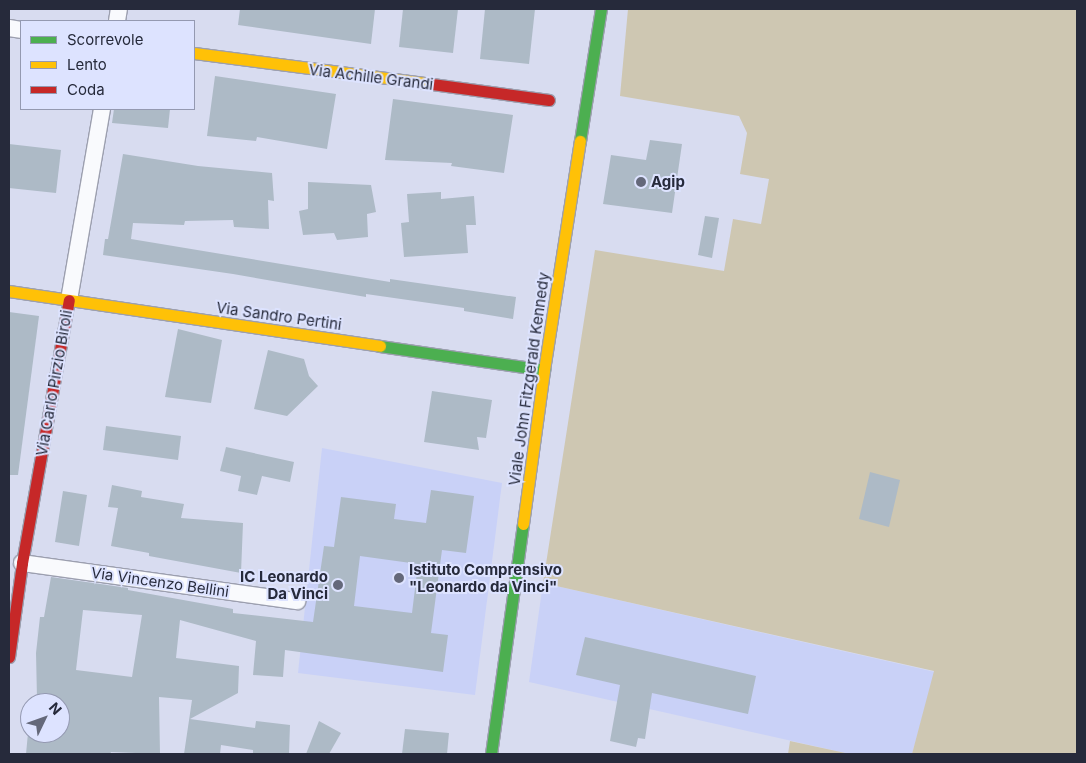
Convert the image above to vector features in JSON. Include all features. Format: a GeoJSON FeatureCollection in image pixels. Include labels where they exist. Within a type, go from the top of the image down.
{"type":"FeatureCollection","features":[{"type":"Feature","properties":{"kind":"street","name":"Viale John Fitzgerald Kennedy"},"geometry":{"type":"LineString","coordinates":[[491,754],[544,370],[601,9]]}},
{"type":"Feature","properties":{"kind":"street","name":"Via Achille Grandi"},"geometry":{"type":"LineString","coordinates":[[195,53],[549,100]]}},
{"type":"Feature","properties":{"kind":"street","name":"Via Carlo Pirzio Biroli"},"geometry":{"type":"LineString","coordinates":[[9,657],[22,563],[102,110]]}},
{"type":"Feature","properties":{"kind":"street","name":"Via Sandro Pertini"},"geometry":{"type":"LineString","coordinates":[[9,291],[544,370]]}},
{"type":"Feature","properties":{"kind":"street","name":"Via Vincenzo Bellini"},"geometry":{"type":"LineString","coordinates":[[22,563],[297,601]]}},
{"type":"Feature","properties":{"kind":"shaded area"},"geometry":{"type":"Polygon","coordinates":[[[628,9],[1077,9],[1077,754],[912,754],[934,671],[543,583],[595,250],[724,271],[733,219],[761,224],[769,179],[740,174],[747,133],[739,116],[620,96],[628,9]]]}},
{"type":"Feature","properties":{"kind":"shaded area","name":"Istituto Comprensivo \"Leonardo da Vinci\""},"geometry":{"type":"Polygon","coordinates":[[[322,448],[502,483],[475,695],[298,673],[322,448]]]}},
{"type":"Feature","properties":{"kind":"shaded area"},"geometry":{"type":"Polygon","coordinates":[[[543,583],[935,672],[912,754],[850,754],[529,682],[543,583]]]}},
{"type":"Feature","properties":{"kind":"shaded area"},"geometry":{"type":"Polygon","coordinates":[[[790,741],[850,754],[788,754],[790,741]]]}},
{"type":"Feature","properties":{"kind":"building"},"geometry":{"type":"Polygon","coordinates":[[[240,9],[375,9],[371,44],[238,25],[240,9]]]}},
{"type":"Feature","properties":{"kind":"building"},"geometry":{"type":"Polygon","coordinates":[[[403,9],[458,9],[453,53],[399,47],[403,9]]]}},
{"type":"Feature","properties":{"kind":"building"},"geometry":{"type":"Polygon","coordinates":[[[485,9],[535,9],[529,64],[480,59],[485,9]]]}},
{"type":"Feature","properties":{"kind":"building"},"geometry":{"type":"Polygon","coordinates":[[[215,76],[336,94],[327,149],[257,137],[256,141],[207,136],[215,76]]]}},
{"type":"Feature","properties":{"kind":"building"},"geometry":{"type":"Polygon","coordinates":[[[393,99],[513,115],[504,173],[451,166],[452,163],[385,160],[393,99]]]}},
{"type":"Feature","properties":{"kind":"building"},"geometry":{"type":"Polygon","coordinates":[[[114,110],[170,110],[168,128],[112,123],[114,110]]]}},
{"type":"Feature","properties":{"kind":"building","name":"Agip"},"geometry":{"type":"Polygon","coordinates":[[[650,140],[682,144],[672,213],[603,204],[611,155],[646,160],[650,140]]]}},
{"type":"Feature","properties":{"kind":"building"},"geometry":{"type":"Polygon","coordinates":[[[9,144],[61,150],[56,193],[9,188],[9,144]]]}},
{"type":"Feature","properties":{"kind":"building"},"geometry":{"type":"Polygon","coordinates":[[[123,154],[198,166],[272,173],[274,201],[268,200],[269,229],[234,227],[233,220],[185,221],[184,225],[133,223],[131,239],[390,282],[390,279],[516,297],[513,319],[464,311],[464,308],[366,294],[366,297],[233,274],[103,255],[105,239],[108,239],[123,154]]]}},
{"type":"Feature","properties":{"kind":"building"},"geometry":{"type":"Polygon","coordinates":[[[308,182],[371,185],[376,212],[367,214],[368,237],[337,240],[334,233],[303,235],[299,211],[308,209],[308,182]]]}},
{"type":"Feature","properties":{"kind":"building"},"geometry":{"type":"Polygon","coordinates":[[[441,192],[441,199],[474,196],[476,225],[466,225],[468,253],[404,257],[401,223],[409,222],[407,194],[441,192]]]}},
{"type":"Feature","properties":{"kind":"building"},"geometry":{"type":"Polygon","coordinates":[[[705,216],[719,218],[712,258],[698,255],[705,216]]]}},
{"type":"Feature","properties":{"kind":"building"},"geometry":{"type":"Polygon","coordinates":[[[9,312],[39,316],[18,475],[9,475],[9,312]]]}},
{"type":"Feature","properties":{"kind":"building"},"geometry":{"type":"Polygon","coordinates":[[[178,329],[222,340],[211,403],[165,397],[178,329]]]}},
{"type":"Feature","properties":{"kind":"building"},"geometry":{"type":"Polygon","coordinates":[[[268,350],[304,359],[309,376],[318,386],[287,416],[254,409],[268,350]]]}},
{"type":"Feature","properties":{"kind":"building"},"geometry":{"type":"Polygon","coordinates":[[[432,391],[492,400],[486,438],[477,437],[479,450],[424,442],[432,391]]]}},
{"type":"Feature","properties":{"kind":"building"},"geometry":{"type":"Polygon","coordinates":[[[106,426],[181,436],[178,460],[103,450],[106,426]]]}},
{"type":"Feature","properties":{"kind":"building"},"geometry":{"type":"Polygon","coordinates":[[[226,447],[294,462],[290,482],[262,476],[257,495],[238,491],[241,476],[220,471],[226,447]]]}},
{"type":"Feature","properties":{"kind":"building"},"geometry":{"type":"Polygon","coordinates":[[[870,472],[900,480],[889,527],[859,519],[870,472]]]}},
{"type":"Feature","properties":{"kind":"building"},"geometry":{"type":"Polygon","coordinates":[[[112,485],[142,491],[141,497],[184,504],[181,518],[243,523],[241,573],[149,556],[149,553],[111,546],[118,508],[108,507],[112,485]]]}},
{"type":"Feature","properties":{"kind":"building"},"geometry":{"type":"Polygon","coordinates":[[[431,490],[474,496],[466,553],[442,550],[431,633],[448,635],[443,672],[285,650],[283,677],[253,675],[256,641],[180,620],[176,658],[239,666],[238,693],[190,719],[255,728],[256,721],[290,725],[289,754],[253,754],[253,750],[221,745],[220,754],[184,754],[192,700],[159,697],[160,754],[111,752],[110,754],[26,754],[27,743],[70,743],[70,693],[37,693],[36,653],[40,617],[44,617],[51,577],[128,588],[128,590],[233,609],[233,613],[313,622],[324,546],[334,547],[341,497],[396,504],[394,519],[426,523],[431,490]],[[360,556],[354,606],[412,613],[418,564],[360,556]],[[83,610],[76,670],[132,677],[142,615],[83,610]]]}},
{"type":"Feature","properties":{"kind":"building"},"geometry":{"type":"Polygon","coordinates":[[[63,491],[87,495],[79,546],[55,542],[63,491]]]}},
{"type":"Feature","properties":{"kind":"building"},"geometry":{"type":"Polygon","coordinates":[[[585,637],[756,676],[748,714],[652,693],[645,739],[638,738],[636,747],[610,741],[620,685],[576,675],[585,637]]]}},
{"type":"Feature","properties":{"kind":"building"},"geometry":{"type":"Polygon","coordinates":[[[319,721],[341,733],[329,754],[306,754],[319,721]]]}},
{"type":"Feature","properties":{"kind":"building"},"geometry":{"type":"Polygon","coordinates":[[[405,729],[449,733],[447,754],[402,754],[405,729]]]}},
{"type":"Feature","properties":{"kind":"traffic: fast"},"geometry":{"type":"LineString","coordinates":[[580,141],[601,9]]}},
{"type":"Feature","properties":{"kind":"traffic: fast"},"geometry":{"type":"LineString","coordinates":[[380,346],[544,370]]}},
{"type":"Feature","properties":{"kind":"traffic: fast"},"geometry":{"type":"LineString","coordinates":[[491,754],[523,524]]}},
{"type":"Feature","properties":{"kind":"traffic: slow"},"geometry":{"type":"LineString","coordinates":[[195,53],[432,84]]}},
{"type":"Feature","properties":{"kind":"traffic: slow"},"geometry":{"type":"LineString","coordinates":[[523,524],[544,370],[580,141]]}},
{"type":"Feature","properties":{"kind":"traffic: slow"},"geometry":{"type":"LineString","coordinates":[[9,291],[380,346]]}},
{"type":"Feature","properties":{"kind":"traffic: jam"},"geometry":{"type":"LineString","coordinates":[[432,84],[549,100]]}},
{"type":"Feature","properties":{"kind":"traffic: jam"},"geometry":{"type":"LineString","coordinates":[[9,657],[22,563],[69,300]]}},
{"type":"Feature","properties":{"kind":"place","name":"Agip"},"geometry":{"type":"Point","coordinates":[641,182]}},
{"type":"Feature","properties":{"kind":"place","name":"Istituto Comprensivo \"Leonardo da Vinci\""},"geometry":{"type":"Point","coordinates":[399,578]}},
{"type":"Feature","properties":{"kind":"place","name":"IC Leonardo Da Vinci"},"geometry":{"type":"Point","coordinates":[338,585]}}]}
